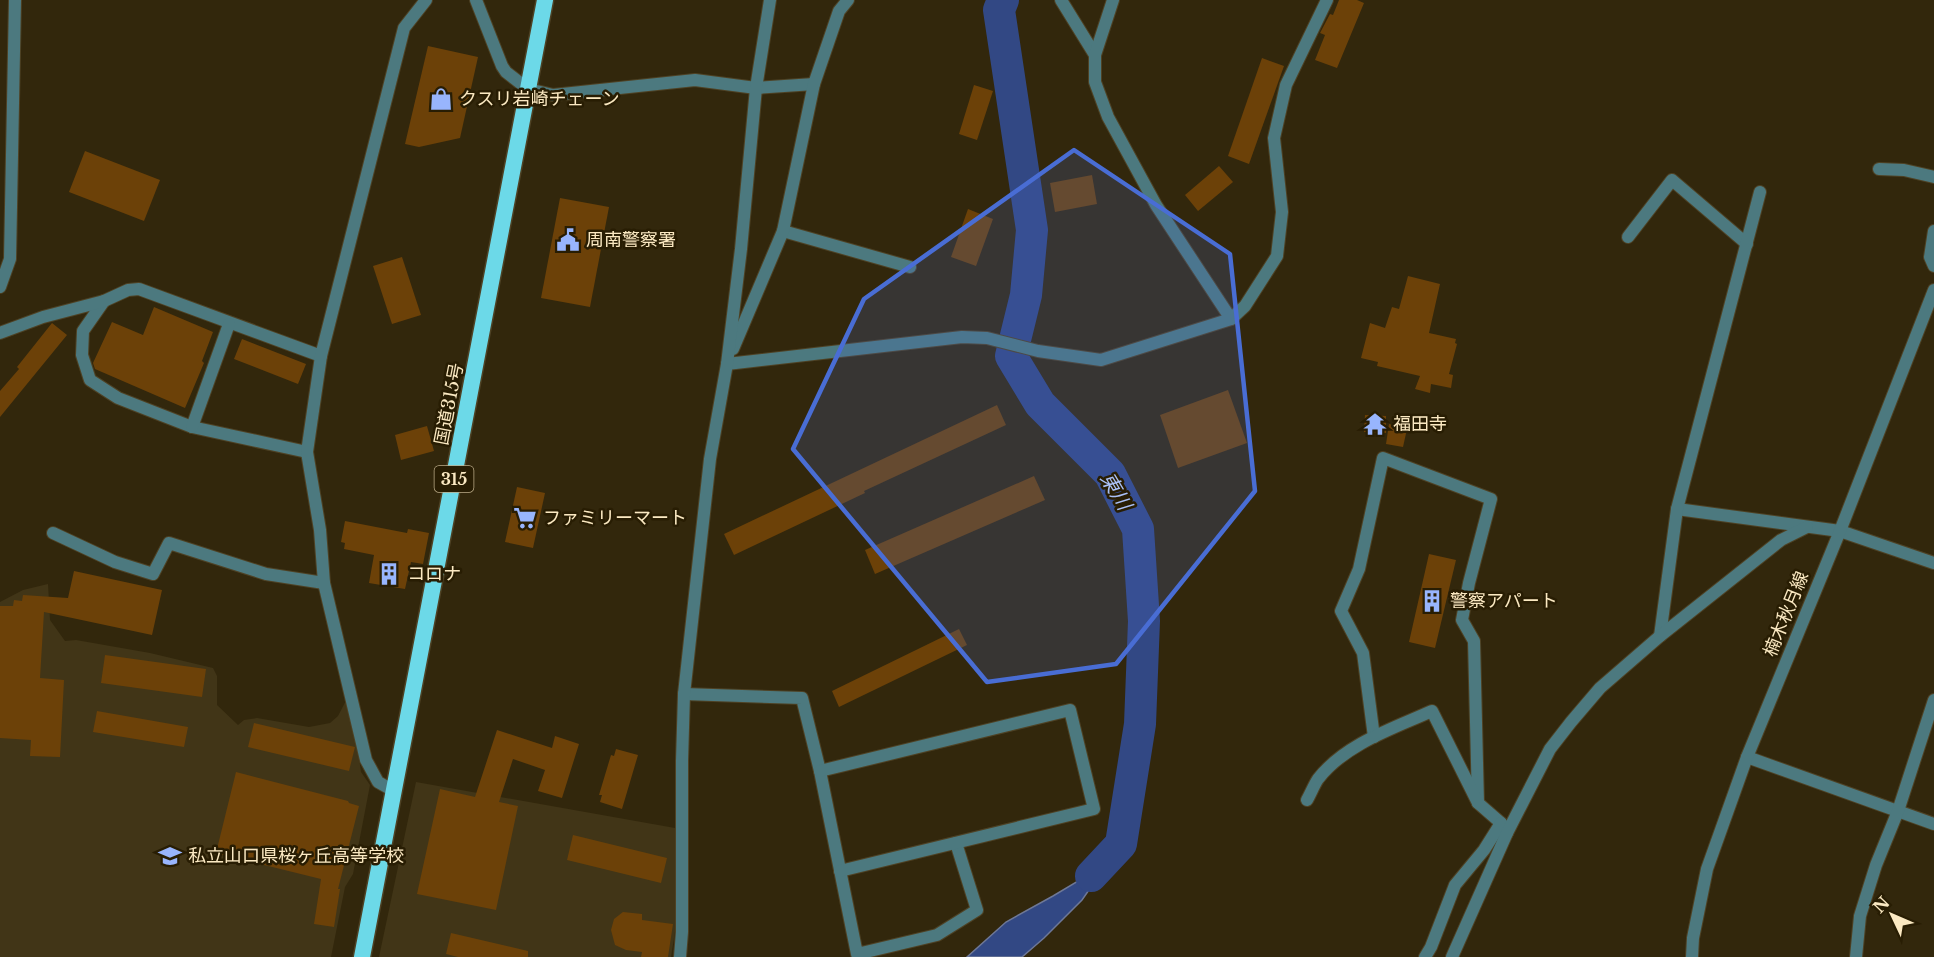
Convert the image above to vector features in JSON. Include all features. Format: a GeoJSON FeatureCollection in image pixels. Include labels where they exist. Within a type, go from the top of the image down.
{"type":"FeatureCollection","features":[{"type":"Feature","properties":{"kind":"highway","name":"国道315号"},"geometry":{"type":"LineString","coordinates":[[362,957],[545,0]]}},
{"type":"Feature","properties":{"kind":"street"},"geometry":{"type":"LineString","coordinates":[[0,287],[10,259],[15,0]]}},
{"type":"Feature","properties":{"kind":"street"},"geometry":{"type":"LineString","coordinates":[[394,791],[378,782],[366,760],[324,583],[320,530],[307,452],[321,357],[404,28],[426,0]]}},
{"type":"Feature","properties":{"kind":"street"},"geometry":{"type":"LineString","coordinates":[[476,0],[502,66],[506,72],[528,89],[553,94],[695,80],[756,88],[814,84]]}},
{"type":"Feature","properties":{"kind":"street"},"geometry":{"type":"LineString","coordinates":[[680,957],[684,694],[710,459],[727,364],[741,249],[756,88],[770,0]]}},
{"type":"Feature","properties":{"kind":"street"},"geometry":{"type":"LineString","coordinates":[[727,364],[783,231],[814,84],[838,6],[848,0]]}},
{"type":"Feature","properties":{"kind":"street"},"geometry":{"type":"LineString","coordinates":[[1061,0],[1095,55]]}},
{"type":"Feature","properties":{"kind":"street"},"geometry":{"type":"LineString","coordinates":[[1113,0],[1095,55],[1095,82],[1108,117],[1156,205],[1231,319]]}},
{"type":"Feature","properties":{"kind":"street"},"geometry":{"type":"LineString","coordinates":[[727,364],[962,338],[987,338],[1038,351],[1101,360],[1231,319],[1245,306],[1277,256],[1282,212],[1274,138],[1286,85],[1327,0]]}},
{"type":"Feature","properties":{"kind":"street"},"geometry":{"type":"LineString","coordinates":[[1879,169],[1904,170],[1934,177]]}},
{"type":"Feature","properties":{"kind":"street"},"geometry":{"type":"LineString","coordinates":[[1628,237],[1672,180],[1747,244]]}},
{"type":"Feature","properties":{"kind":"street"},"geometry":{"type":"LineString","coordinates":[[1660,636],[1677,509],[1760,192]]}},
{"type":"Feature","properties":{"kind":"street"},"geometry":{"type":"LineString","coordinates":[[783,231],[910,267]]}},
{"type":"Feature","properties":{"kind":"street"},"geometry":{"type":"LineString","coordinates":[[1934,231],[1930,257],[1934,266]]}},
{"type":"Feature","properties":{"kind":"street"},"geometry":{"type":"LineString","coordinates":[[0,333],[43,317],[104,301],[129,290],[139,289],[321,357]]}},
{"type":"Feature","properties":{"kind":"street","name":"楠木秋月線"},"geometry":{"type":"LineString","coordinates":[[1692,957],[1693,938],[1707,869],[1747,758],[1840,531],[1934,290]]}},
{"type":"Feature","properties":{"kind":"street"},"geometry":{"type":"LineString","coordinates":[[104,301],[83,331],[82,355],[90,380],[118,398],[192,428],[307,452]]}},
{"type":"Feature","properties":{"kind":"street"},"geometry":{"type":"LineString","coordinates":[[192,428],[229,324]]}},
{"type":"Feature","properties":{"kind":"street"},"geometry":{"type":"LineString","coordinates":[[1374,737],[1363,653],[1341,611],[1359,569],[1383,458],[1491,499],[1469,583],[1462,620],[1474,641],[1478,803]]}},
{"type":"Feature","properties":{"kind":"street"},"geometry":{"type":"LineString","coordinates":[[1677,509],[1840,531],[1934,563]]}},
{"type":"Feature","properties":{"kind":"street"},"geometry":{"type":"LineString","coordinates":[[1452,957],[1504,828],[1550,749],[1600,688],[1660,636],[1780,540],[1807,526]]}},
{"type":"Feature","properties":{"kind":"street"},"geometry":{"type":"LineString","coordinates":[[53,533],[115,562],[153,574],[169,543],[266,574],[324,583]]}},
{"type":"Feature","properties":{"kind":"street"},"geometry":{"type":"LineString","coordinates":[[684,694],[802,698],[820,771],[857,954],[937,935],[977,909],[956,843]]}},
{"type":"Feature","properties":{"kind":"street"},"geometry":{"type":"LineString","coordinates":[[1856,957],[1860,916],[1876,865],[1898,811],[1934,700]]}},
{"type":"Feature","properties":{"kind":"street"},"geometry":{"type":"LineString","coordinates":[[820,771],[1070,710],[1094,809],[840,871]]}},
{"type":"Feature","properties":{"kind":"street"},"geometry":{"type":"LineString","coordinates":[[1307,800],[1319,778],[1342,757],[1374,737],[1432,711],[1478,803],[1504,828]]}},
{"type":"Feature","properties":{"kind":"street"},"geometry":{"type":"LineString","coordinates":[[1747,758],[1934,824]]}},
{"type":"Feature","properties":{"kind":"street"},"geometry":{"type":"LineString","coordinates":[[1425,957],[1455,885],[1504,828]]}},
{"type":"Feature","properties":{"kind":"highlighted area"},"geometry":{"type":"Polygon","coordinates":[[[1074,150],[1230,254],[1255,491],[1116,664],[987,682],[793,449],[864,299],[1074,150]]]}},
{"type":"Feature","properties":{"kind":"shaded area"},"geometry":{"type":"Polygon","coordinates":[[[48,584],[50,620],[65,641],[76,640],[150,653],[213,668],[217,676],[217,705],[238,725],[244,720],[257,718],[309,727],[330,723],[338,716],[350,693],[361,772],[370,785],[353,874],[345,887],[331,957],[0,957],[0,602],[23,590],[48,584]]]}},
{"type":"Feature","properties":{"kind":"shaded area"},"geometry":{"type":"Polygon","coordinates":[[[416,782],[675,828],[675,932],[671,957],[379,957],[416,782]]]}},
{"type":"Feature","properties":{"kind":"water"},"geometry":{"type":"Polygon","coordinates":[[[1121,844],[1082,900],[1022,957],[967,957],[1006,922],[1085,877],[1121,844]]]}},
{"type":"Feature","properties":{"kind":"building"},"geometry":{"type":"Polygon","coordinates":[[[1339,0],[1357,0],[1364,3],[1337,68],[1315,60],[1325,35],[1320,33],[1330,14],[1333,15],[1339,0]]]}},
{"type":"Feature","properties":{"kind":"building"},"geometry":{"type":"Polygon","coordinates":[[[428,46],[478,57],[460,138],[419,147],[405,144],[428,46]]]}},
{"type":"Feature","properties":{"kind":"building"},"geometry":{"type":"Polygon","coordinates":[[[1262,58],[1284,66],[1249,164],[1228,156],[1262,58]]]}},
{"type":"Feature","properties":{"kind":"building"},"geometry":{"type":"Polygon","coordinates":[[[974,85],[993,91],[977,140],[959,134],[974,85]]]}},
{"type":"Feature","properties":{"kind":"building"},"geometry":{"type":"Polygon","coordinates":[[[85,151],[160,180],[144,221],[69,192],[85,151]]]}},
{"type":"Feature","properties":{"kind":"building"},"geometry":{"type":"Polygon","coordinates":[[[1219,166],[1233,182],[1198,211],[1185,195],[1219,166]]]}},
{"type":"Feature","properties":{"kind":"building"},"geometry":{"type":"Polygon","coordinates":[[[1092,175],[1097,204],[1055,212],[1050,183],[1092,175]]]}},
{"type":"Feature","properties":{"kind":"building"},"geometry":{"type":"Polygon","coordinates":[[[560,198],[609,207],[590,307],[541,298],[560,198]]]}},
{"type":"Feature","properties":{"kind":"building"},"geometry":{"type":"Polygon","coordinates":[[[968,209],[993,219],[976,266],[951,257],[968,209]]]}},
{"type":"Feature","properties":{"kind":"building"},"geometry":{"type":"Polygon","coordinates":[[[402,257],[421,315],[392,324],[373,266],[402,257]]]}},
{"type":"Feature","properties":{"kind":"building"},"geometry":{"type":"Polygon","coordinates":[[[1408,276],[1440,284],[1429,333],[1456,339],[1457,344],[1449,374],[1453,375],[1451,388],[1431,384],[1430,393],[1415,389],[1420,376],[1377,366],[1378,362],[1361,358],[1370,323],[1385,328],[1392,307],[1399,309],[1408,276]]]}},
{"type":"Feature","properties":{"kind":"building"},"geometry":{"type":"Polygon","coordinates":[[[154,307],[213,332],[202,361],[204,363],[185,408],[95,369],[93,363],[112,322],[143,335],[154,307]]]}},
{"type":"Feature","properties":{"kind":"building"},"geometry":{"type":"Polygon","coordinates":[[[52,323],[67,335],[0,417],[0,391],[52,323]]]}},
{"type":"Feature","properties":{"kind":"building"},"geometry":{"type":"Polygon","coordinates":[[[242,339],[306,364],[298,384],[234,359],[242,339]]]}},
{"type":"Feature","properties":{"kind":"building"},"geometry":{"type":"Polygon","coordinates":[[[1228,390],[1247,443],[1178,468],[1160,415],[1228,390]]]}},
{"type":"Feature","properties":{"kind":"building"},"geometry":{"type":"Polygon","coordinates":[[[997,405],[1006,425],[734,555],[724,534],[997,405]]]}},
{"type":"Feature","properties":{"kind":"building"},"geometry":{"type":"Polygon","coordinates":[[[1365,415],[1386,416],[1386,433],[1364,432],[1365,415]]]}},
{"type":"Feature","properties":{"kind":"building"},"geometry":{"type":"Polygon","coordinates":[[[1389,424],[1407,429],[1403,447],[1386,444],[1389,424]]]}},
{"type":"Feature","properties":{"kind":"building"},"geometry":{"type":"Polygon","coordinates":[[[427,426],[434,451],[401,460],[395,435],[427,426]]]}},
{"type":"Feature","properties":{"kind":"building"},"geometry":{"type":"Polygon","coordinates":[[[1034,476],[1045,500],[875,574],[865,550],[1034,476]]]}},
{"type":"Feature","properties":{"kind":"building","name":"ファミリーマート"},"geometry":{"type":"Polygon","coordinates":[[[517,487],[545,493],[533,548],[505,542],[517,487]]]}},
{"type":"Feature","properties":{"kind":"building"},"geometry":{"type":"Polygon","coordinates":[[[345,521],[407,533],[408,529],[429,533],[423,564],[411,562],[405,589],[369,583],[374,555],[344,549],[345,543],[341,542],[345,521]]]}},
{"type":"Feature","properties":{"kind":"building","name":"警察アパート"},"geometry":{"type":"Polygon","coordinates":[[[1429,554],[1456,560],[1435,648],[1409,642],[1429,554]]]}},
{"type":"Feature","properties":{"kind":"building"},"geometry":{"type":"Polygon","coordinates":[[[74,571],[162,590],[152,635],[44,612],[40,678],[64,680],[60,757],[30,756],[31,740],[0,738],[0,606],[13,606],[14,600],[22,601],[23,595],[68,598],[74,571]]]}},
{"type":"Feature","properties":{"kind":"building"},"geometry":{"type":"Polygon","coordinates":[[[959,629],[967,645],[839,707],[832,691],[959,629]]]}},
{"type":"Feature","properties":{"kind":"building"},"geometry":{"type":"Polygon","coordinates":[[[105,655],[206,669],[202,697],[101,683],[105,655]]]}},
{"type":"Feature","properties":{"kind":"building"},"geometry":{"type":"Polygon","coordinates":[[[97,711],[188,727],[184,747],[93,732],[97,711]]]}},
{"type":"Feature","properties":{"kind":"building"},"geometry":{"type":"Polygon","coordinates":[[[254,723],[355,747],[349,771],[248,747],[254,723]]]}},
{"type":"Feature","properties":{"kind":"building"},"geometry":{"type":"Polygon","coordinates":[[[497,730],[552,748],[555,736],[579,744],[562,798],[538,791],[545,770],[513,759],[499,802],[518,806],[496,910],[417,894],[440,789],[475,797],[497,730]]]}},
{"type":"Feature","properties":{"kind":"building"},"geometry":{"type":"Polygon","coordinates":[[[616,749],[638,755],[622,809],[600,802],[602,795],[599,795],[611,755],[614,756],[616,749]]]}},
{"type":"Feature","properties":{"kind":"building"},"geometry":{"type":"Polygon","coordinates":[[[236,772],[348,801],[359,806],[338,889],[340,889],[334,927],[314,924],[321,879],[216,853],[236,772]]]}},
{"type":"Feature","properties":{"kind":"building"},"geometry":{"type":"Polygon","coordinates":[[[573,835],[667,858],[661,883],[567,860],[573,835]]]}},
{"type":"Feature","properties":{"kind":"building"},"geometry":{"type":"Polygon","coordinates":[[[623,912],[642,914],[642,920],[673,924],[668,957],[641,957],[642,952],[626,950],[615,945],[611,930],[614,919],[623,912]]]}},
{"type":"Feature","properties":{"kind":"building"},"geometry":{"type":"Polygon","coordinates":[[[451,933],[528,951],[528,957],[458,957],[446,954],[451,933]]]}},
{"type":"Feature","properties":{"kind":"waterway","name":"東川"},"geometry":{"type":"LineString","coordinates":[[1003,0],[999,10],[1032,230],[1026,295],[1011,356],[1040,404],[1110,474],[1138,529],[1144,621],[1140,724],[1121,844],[1091,876]]}},
{"type":"Feature","properties":{"kind":"place","name":"クスリ岩崎チェーン"},"geometry":{"type":"Point","coordinates":[441,99]}},
{"type":"Feature","properties":{"kind":"place","name":"周南警察署"},"geometry":{"type":"Point","coordinates":[568,240]}},
{"type":"Feature","properties":{"kind":"place","name":"福田寺"},"geometry":{"type":"Point","coordinates":[1375,424]}},
{"type":"Feature","properties":{"kind":"place","name":"ファミリーマート"},"geometry":{"type":"Point","coordinates":[525,518]}},
{"type":"Feature","properties":{"kind":"place","name":"コロナ"},"geometry":{"type":"Point","coordinates":[389,574]}},
{"type":"Feature","properties":{"kind":"place","name":"警察アパート"},"geometry":{"type":"Point","coordinates":[1432,601]}},
{"type":"Feature","properties":{"kind":"place","name":"私立山口県桜ヶ丘高等学校"},"geometry":{"type":"Point","coordinates":[170,856]}}]}
